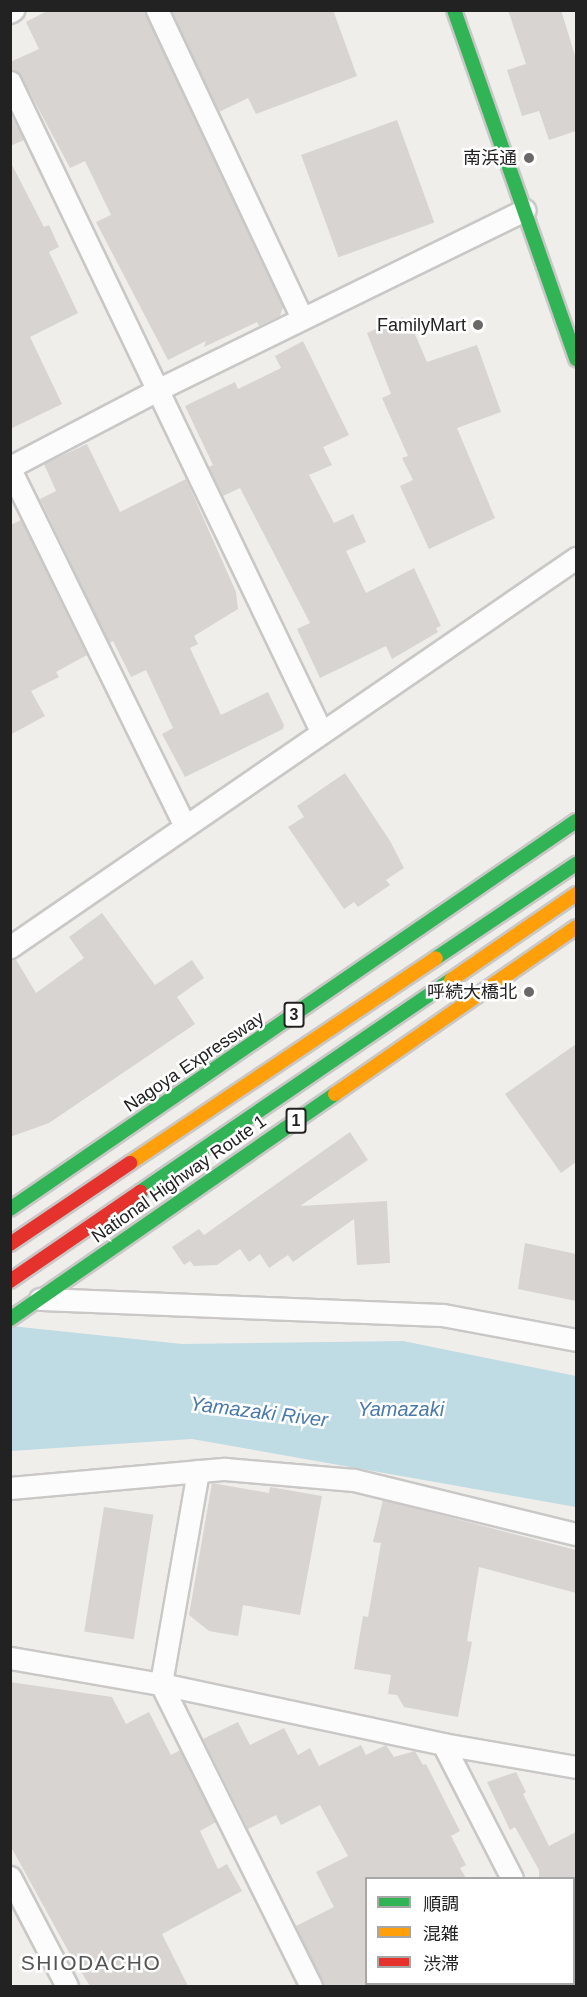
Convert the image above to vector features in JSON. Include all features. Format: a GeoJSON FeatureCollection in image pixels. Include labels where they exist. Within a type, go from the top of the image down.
{"type":"FeatureCollection","features":[{"type":"Feature","properties":{"kind":"main road"},"geometry":{"type":"LineString","coordinates":[[454,10],[576,360]]}},
{"type":"Feature","properties":{"kind":"main road"},"geometry":{"type":"LineString","coordinates":[[179,1074],[576,810]]}},
{"type":"Feature","properties":{"kind":"main road","name":"Nagoya Expressway"},"geometry":{"type":"LineString","coordinates":[[10,1209],[576,821]]}},
{"type":"Feature","properties":{"kind":"main road"},"geometry":{"type":"LineString","coordinates":[[10,1244],[576,864]]}},
{"type":"Feature","properties":{"kind":"main road"},"geometry":{"type":"LineString","coordinates":[[10,1281],[576,894]]}},
{"type":"Feature","properties":{"kind":"main road","name":"National Highway Route 1"},"geometry":{"type":"LineString","coordinates":[[13,1317],[576,927]]}},
{"type":"Feature","properties":{"kind":"street"},"geometry":{"type":"LineString","coordinates":[[157,10],[302,318]]}},
{"type":"Feature","properties":{"kind":"street"},"geometry":{"type":"LineString","coordinates":[[10,82],[321,730]]}},
{"type":"Feature","properties":{"kind":"street"},"geometry":{"type":"LineString","coordinates":[[184,824],[10,468],[159,389],[524,210]]}},
{"type":"Feature","properties":{"kind":"street"},"geometry":{"type":"LineString","coordinates":[[10,947],[184,824],[576,558]]}},
{"type":"Feature","properties":{"kind":"street"},"geometry":{"type":"LineString","coordinates":[[40,1299],[443,1315],[576,1340]]}},
{"type":"Feature","properties":{"kind":"street"},"geometry":{"type":"LineString","coordinates":[[10,1488],[225,1469],[354,1480],[576,1534]]}},
{"type":"Feature","properties":{"kind":"street"},"geometry":{"type":"LineString","coordinates":[[198,1471],[161,1684],[312,1986]]}},
{"type":"Feature","properties":{"kind":"street"},"geometry":{"type":"LineString","coordinates":[[10,1658],[161,1684],[443,1744],[576,1767]]}},
{"type":"Feature","properties":{"kind":"street"},"geometry":{"type":"LineString","coordinates":[[443,1744],[511,1877]]}},
{"type":"Feature","properties":{"kind":"street"},"geometry":{"type":"LineString","coordinates":[[10,1877],[67,1986]]}},
{"type":"Feature","properties":{"kind":"water","name":"Yamazaki"},"geometry":{"type":"Polygon","coordinates":[[[11,1326],[182,1344],[403,1341],[576,1376],[576,1507],[192,1439],[11,1451],[11,1326]]]}},
{"type":"Feature","properties":{"kind":"building"},"geometry":{"type":"Polygon","coordinates":[[[49,10],[144,10],[283,307],[280,316],[259,326],[257,322],[204,347],[206,341],[168,360],[96,222],[111,215],[85,161],[70,168],[21,76],[10,69],[10,62],[39,49],[26,22],[49,10]]]}},
{"type":"Feature","properties":{"kind":"building"},"geometry":{"type":"Polygon","coordinates":[[[171,10],[333,10],[357,76],[256,114],[248,98],[219,112],[171,10]]]}},
{"type":"Feature","properties":{"kind":"building"},"geometry":{"type":"Polygon","coordinates":[[[508,10],[561,10],[576,59],[576,131],[549,140],[539,111],[522,116],[507,70],[526,64],[508,10]]]}},
{"type":"Feature","properties":{"kind":"building"},"geometry":{"type":"Polygon","coordinates":[[[10,113],[24,140],[10,146],[10,113]]]}},
{"type":"Feature","properties":{"kind":"building"},"geometry":{"type":"Polygon","coordinates":[[[397,120],[434,222],[338,257],[301,155],[397,120]]]}},
{"type":"Feature","properties":{"kind":"building"},"geometry":{"type":"Polygon","coordinates":[[[10,161],[44,227],[49,225],[59,247],[49,252],[78,313],[30,337],[62,404],[10,429],[10,161]]]}},
{"type":"Feature","properties":{"kind":"building"},"geometry":{"type":"Polygon","coordinates":[[[403,317],[407,326],[411,325],[427,362],[477,345],[501,412],[457,428],[495,518],[429,549],[400,486],[413,480],[402,458],[408,456],[382,398],[391,394],[367,333],[403,317]]]}},
{"type":"Feature","properties":{"kind":"building"},"geometry":{"type":"Polygon","coordinates":[[[303,341],[349,435],[323,447],[332,465],[309,475],[334,523],[353,514],[366,542],[346,551],[366,593],[414,568],[441,626],[436,628],[438,632],[392,659],[386,646],[320,678],[297,629],[310,623],[240,488],[223,496],[209,467],[213,465],[185,406],[235,382],[238,389],[281,368],[275,356],[303,341]]]}},
{"type":"Feature","properties":{"kind":"building"},"geometry":{"type":"Polygon","coordinates":[[[87,444],[120,512],[186,479],[236,592],[238,609],[194,636],[198,644],[190,648],[221,715],[268,692],[284,725],[283,729],[185,777],[162,734],[173,728],[146,670],[131,677],[113,641],[109,643],[40,499],[56,491],[44,464],[87,444]]]}},
{"type":"Feature","properties":{"kind":"building"},"geometry":{"type":"Polygon","coordinates":[[[21,520],[87,655],[56,672],[59,677],[31,691],[45,716],[10,735],[10,525],[21,520]]]}},
{"type":"Feature","properties":{"kind":"building"},"geometry":{"type":"Polygon","coordinates":[[[345,773],[390,841],[404,868],[386,880],[390,885],[358,907],[354,902],[344,909],[288,827],[304,817],[297,806],[345,773]]]}},
{"type":"Feature","properties":{"kind":"building"},"geometry":{"type":"Polygon","coordinates":[[[102,913],[155,985],[192,960],[204,978],[177,997],[195,1024],[49,1123],[10,1137],[10,960],[15,958],[36,993],[84,958],[69,937],[102,913]]]}},
{"type":"Feature","properties":{"kind":"building"},"geometry":{"type":"Polygon","coordinates":[[[576,1044],[576,1162],[561,1173],[505,1094],[576,1044]]]}},
{"type":"Feature","properties":{"kind":"building"},"geometry":{"type":"Polygon","coordinates":[[[350,1132],[368,1160],[300,1206],[387,1201],[390,1263],[357,1265],[354,1219],[293,1262],[288,1255],[269,1268],[260,1254],[249,1262],[240,1249],[217,1265],[194,1266],[190,1261],[184,1265],[172,1247],[199,1229],[204,1235],[350,1132]]]}},
{"type":"Feature","properties":{"kind":"building"},"geometry":{"type":"Polygon","coordinates":[[[525,1243],[576,1254],[576,1301],[518,1289],[525,1243]]]}},
{"type":"Feature","properties":{"kind":"building"},"geometry":{"type":"Polygon","coordinates":[[[212,1483],[269,1493],[270,1487],[322,1496],[300,1615],[243,1605],[238,1636],[209,1631],[189,1615],[212,1483]]]}},
{"type":"Feature","properties":{"kind":"building"},"geometry":{"type":"Polygon","coordinates":[[[383,1500],[576,1550],[576,1593],[479,1567],[467,1641],[472,1642],[458,1717],[404,1707],[397,1695],[388,1694],[391,1675],[354,1669],[363,1616],[368,1617],[381,1543],[373,1542],[383,1500]]]}},
{"type":"Feature","properties":{"kind":"building"},"geometry":{"type":"Polygon","coordinates":[[[104,1507],[153,1515],[134,1639],[84,1631],[104,1507]]]}},
{"type":"Feature","properties":{"kind":"building"},"geometry":{"type":"Polygon","coordinates":[[[10,1682],[112,1697],[126,1724],[149,1712],[171,1755],[180,1750],[216,1822],[200,1831],[218,1869],[227,1864],[242,1891],[162,1934],[188,1986],[90,1986],[71,1956],[10,1845],[10,1682]]]}},
{"type":"Feature","properties":{"kind":"building"},"geometry":{"type":"Polygon","coordinates":[[[238,1722],[250,1745],[284,1728],[298,1755],[310,1748],[319,1766],[361,1745],[366,1755],[386,1745],[394,1757],[415,1751],[423,1765],[426,1764],[460,1831],[451,1836],[466,1865],[460,1868],[465,1877],[365,1877],[366,1986],[324,1986],[296,1926],[334,1907],[316,1872],[348,1856],[320,1805],[281,1825],[276,1815],[248,1829],[203,1739],[238,1722]]]}},
{"type":"Feature","properties":{"kind":"building"},"geometry":{"type":"Polygon","coordinates":[[[516,1772],[526,1792],[523,1794],[549,1846],[576,1832],[576,1878],[539,1877],[539,1870],[515,1827],[510,1830],[487,1782],[516,1772]]]}},
{"type":"Feature","properties":{"kind":"traffic: fast"},"geometry":{"type":"LineString","coordinates":[[454,10],[576,359]]}},
{"type":"Feature","properties":{"kind":"traffic: fast"},"geometry":{"type":"LineString","coordinates":[[10,1209],[576,821]]}},
{"type":"Feature","properties":{"kind":"traffic: fast"},"geometry":{"type":"LineString","coordinates":[[436,958],[576,864]]}},
{"type":"Feature","properties":{"kind":"traffic: fast"},"geometry":{"type":"LineString","coordinates":[[140,1192],[451,980]]}},
{"type":"Feature","properties":{"kind":"traffic: fast"},"geometry":{"type":"LineString","coordinates":[[10,1319],[335,1094]]}},
{"type":"Feature","properties":{"kind":"traffic: slow"},"geometry":{"type":"LineString","coordinates":[[451,980],[576,894]]}},
{"type":"Feature","properties":{"kind":"traffic: slow"},"geometry":{"type":"LineString","coordinates":[[335,1094],[576,927]]}},
{"type":"Feature","properties":{"kind":"traffic: slow"},"geometry":{"type":"LineString","coordinates":[[130,1163],[436,958]]}},
{"type":"Feature","properties":{"kind":"traffic: jam"},"geometry":{"type":"LineString","coordinates":[[10,1244],[130,1163]]}},
{"type":"Feature","properties":{"kind":"traffic: jam"},"geometry":{"type":"LineString","coordinates":[[10,1281],[140,1192]]}},
{"type":"Feature","properties":{"kind":"place","name":"南浜通"},"geometry":{"type":"Point","coordinates":[529,158]}},
{"type":"Feature","properties":{"kind":"place","name":"FamilyMart"},"geometry":{"type":"Point","coordinates":[478,325]}},
{"type":"Feature","properties":{"kind":"place","name":"呼続大橋北"},"geometry":{"type":"Point","coordinates":[529,992]}},
{"type":"Feature","properties":{"kind":"district","name":"SHIODACHO"},"geometry":{"type":"Point","coordinates":[91,1963]}},
{"type":"Feature","properties":{"kind":"water label","name":"Yamazaki River"},"geometry":{"type":"Point","coordinates":[259,1412]}}]}
